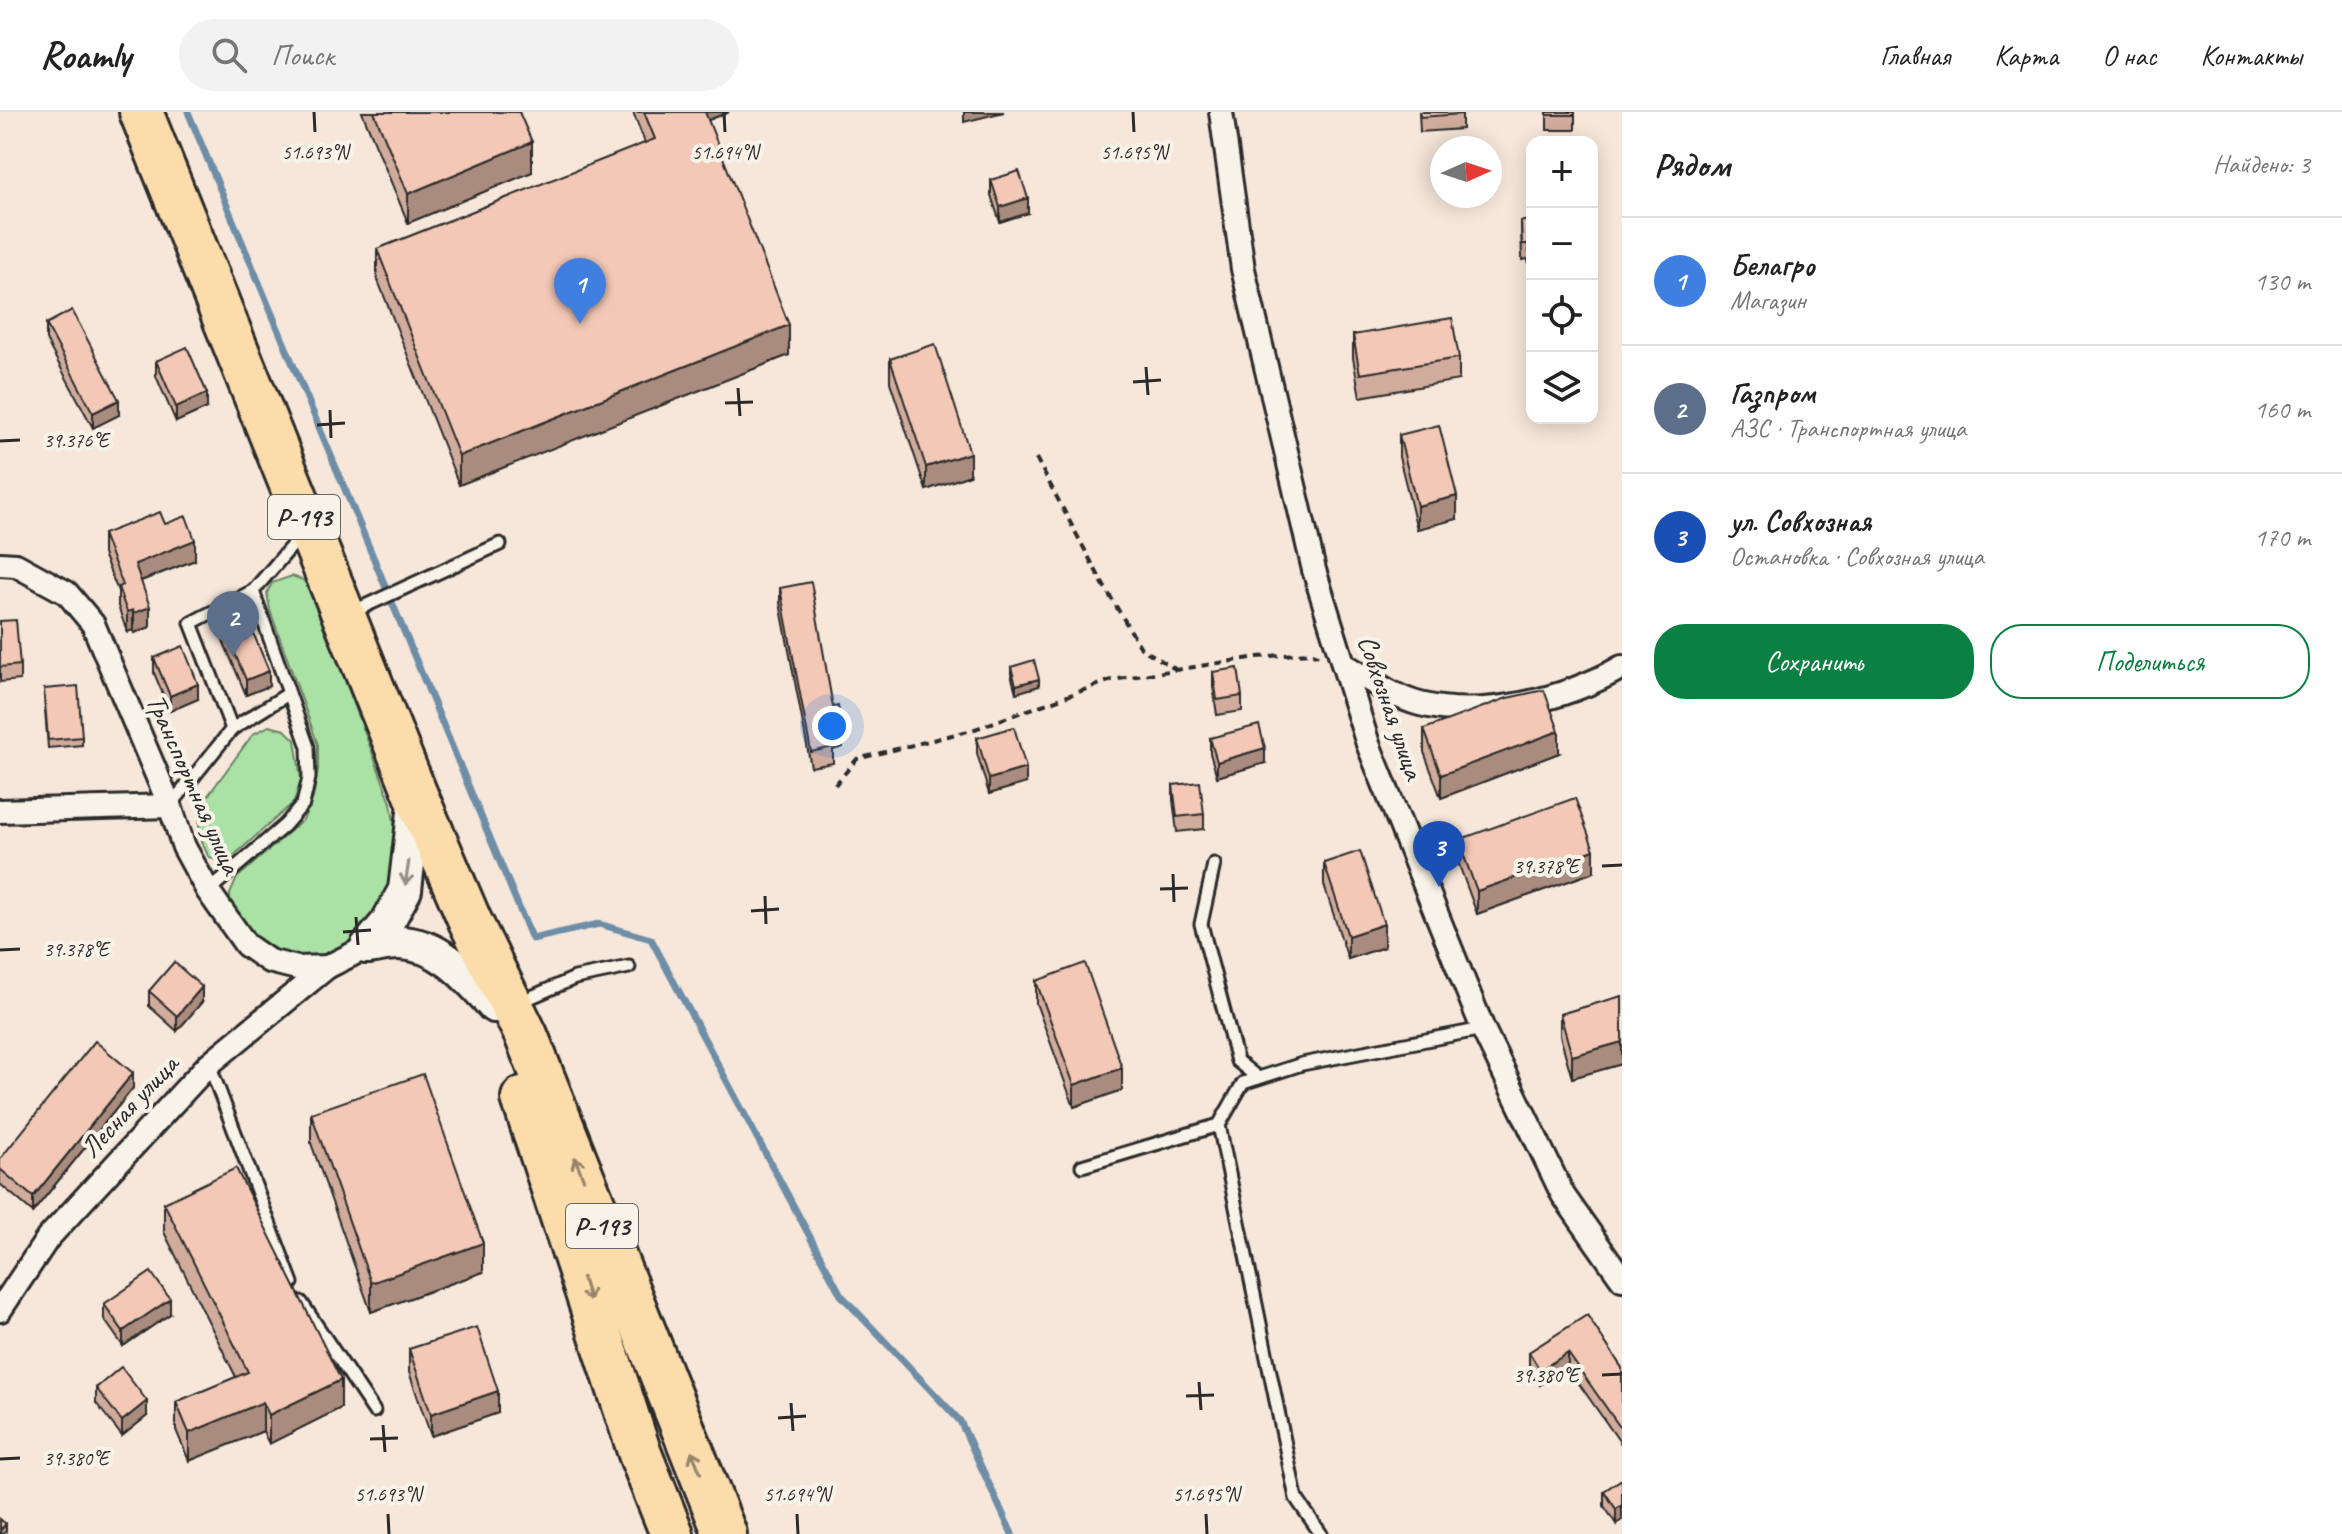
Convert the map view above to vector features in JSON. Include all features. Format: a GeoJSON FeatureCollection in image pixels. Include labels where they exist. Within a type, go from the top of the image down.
{"type":"FeatureCollection","features":[{"type":"Feature","properties":{"kind":"highway","name":"Р-193"},"geometry":{"type":"LineString","coordinates":[[141,112],[503,1006],[640,1454],[672,1534]]}},
{"type":"Feature","properties":{"kind":"highway","name":"Р-193"},"geometry":{"type":"LineString","coordinates":[[503,1006],[526,1035],[725,1534]]}},
{"type":"Feature","properties":{"kind":"street","name":"Совхозная улица"},"geometry":{"type":"LineString","coordinates":[[1226,117],[1243,269],[1314,570],[1368,744],[1483,1029],[1563,1195],[1622,1279]]}},
{"type":"Feature","properties":{"kind":"street","name":"Транспортная улица"},"geometry":{"type":"LineString","coordinates":[[0,564],[16,565],[67,593],[93,624],[170,806],[184,847],[208,891],[246,945],[269,961],[297,968],[327,967],[367,947]]}},
{"type":"Feature","properties":{"kind":"street"},"geometry":{"type":"LineString","coordinates":[[1343,664],[1383,688],[1419,704],[1463,709],[1499,709],[1599,680],[1622,667]]}},
{"type":"Feature","properties":{"kind":"street"},"geometry":{"type":"LineString","coordinates":[[367,947],[387,923],[405,890],[416,795]]}},
{"type":"Feature","properties":{"kind":"street"},"geometry":{"type":"LineString","coordinates":[[0,811],[170,806]]}},
{"type":"Feature","properties":{"kind":"street"},"geometry":{"type":"LineString","coordinates":[[367,947],[398,943],[418,945],[460,967],[503,1006]]}},
{"type":"Feature","properties":{"kind":"street","name":"Лесная улица"},"geometry":{"type":"LineString","coordinates":[[0,1310],[48,1238],[209,1064],[327,967]]}},
{"type":"Feature","properties":{"kind":"lane"},"geometry":{"type":"LineString","coordinates":[[232,729],[191,623],[253,591],[308,528]]}},
{"type":"Feature","properties":{"kind":"lane"},"geometry":{"type":"LineString","coordinates":[[343,615],[500,544]]}},
{"type":"Feature","properties":{"kind":"lane"},"geometry":{"type":"LineString","coordinates":[[208,891],[285,825],[303,804],[309,778],[308,747],[253,591]]}},
{"type":"Feature","properties":{"kind":"lane"},"geometry":{"type":"LineString","coordinates":[[170,806],[232,729],[288,694]]}},
{"type":"Feature","properties":{"kind":"lane"},"geometry":{"type":"LineString","coordinates":[[1214,864],[1201,924],[1237,1061],[1258,1078]]}},
{"type":"Feature","properties":{"kind":"lane"},"geometry":{"type":"LineString","coordinates":[[503,1006],[575,978],[629,967]]}},
{"type":"Feature","properties":{"kind":"lane"},"geometry":{"type":"LineString","coordinates":[[1321,1534],[1296,1498],[1219,1125],[1243,1083],[1302,1064],[1483,1029]]}},
{"type":"Feature","properties":{"kind":"lane"},"geometry":{"type":"LineString","coordinates":[[209,1064],[297,1296],[374,1411]]}},
{"type":"Feature","properties":{"kind":"lane"},"geometry":{"type":"LineString","coordinates":[[1082,1166],[1219,1125]]}},
{"type":"Feature","properties":{"kind":"path"},"geometry":{"type":"LineString","coordinates":[[1036,458],[1141,648],[1177,670]]}},
{"type":"Feature","properties":{"kind":"path"},"geometry":{"type":"LineString","coordinates":[[835,785],[857,759],[972,730],[1112,680],[1257,657],[1310,653],[1343,664]]}},
{"type":"Feature","properties":{"kind":"green space"},"geometry":{"type":"Polygon","coordinates":[[[292,576],[303,580],[313,594],[391,803],[397,841],[385,908],[367,932],[327,955],[286,954],[258,942],[231,913],[230,894],[237,878],[303,820],[313,798],[318,745],[270,610],[267,593],[272,583],[292,576]]]}},
{"type":"Feature","properties":{"kind":"green space"},"geometry":{"type":"Polygon","coordinates":[[[269,726],[285,730],[295,740],[301,779],[294,802],[229,860],[218,861],[208,856],[202,842],[199,824],[202,804],[253,734],[269,726]]]}},
{"type":"Feature","properties":{"kind":"building"},"geometry":{"type":"Polygon","coordinates":[[[374,112],[519,112],[532,142],[408,194],[374,112]]]}},
{"type":"Feature","properties":{"kind":"building"},"geometry":{"type":"Polygon","coordinates":[[[644,112],[705,112],[789,325],[459,456],[377,249],[655,139],[644,112]]]}},
{"type":"Feature","properties":{"kind":"building"},"geometry":{"type":"Polygon","coordinates":[[[1420,112],[1462,112],[1462,114],[1420,117],[1420,112]]]}},
{"type":"Feature","properties":{"kind":"building"},"geometry":{"type":"Polygon","coordinates":[[[1547,112],[1575,112],[1575,115],[1547,115],[1547,112]]]}},
{"type":"Feature","properties":{"kind":"building"},"geometry":{"type":"Polygon","coordinates":[[[1019,171],[1028,198],[1000,207],[991,180],[1019,171]]]}},
{"type":"Feature","properties":{"kind":"building"},"geometry":{"type":"Polygon","coordinates":[[[1521,221],[1526,221],[1526,244],[1522,244],[1521,221]]]}},
{"type":"Feature","properties":{"kind":"building"},"geometry":{"type":"Polygon","coordinates":[[[72,310],[119,400],[93,413],[46,324],[72,310]]]}},
{"type":"Feature","properties":{"kind":"building"},"geometry":{"type":"Polygon","coordinates":[[[1452,318],[1459,358],[1360,374],[1353,335],[1452,318]]]}},
{"type":"Feature","properties":{"kind":"building"},"geometry":{"type":"Polygon","coordinates":[[[935,344],[970,453],[926,467],[890,359],[935,344]]]}},
{"type":"Feature","properties":{"kind":"building"},"geometry":{"type":"Polygon","coordinates":[[[187,347],[207,393],[176,407],[156,361],[187,347]]]}},
{"type":"Feature","properties":{"kind":"building"},"geometry":{"type":"Polygon","coordinates":[[[1439,425],[1457,496],[1417,506],[1399,435],[1439,425]]]}},
{"type":"Feature","properties":{"kind":"building"},"geometry":{"type":"Polygon","coordinates":[[[160,512],[165,524],[186,516],[195,540],[135,564],[150,607],[134,613],[133,610],[127,612],[118,587],[123,585],[103,534],[160,512]]]}},
{"type":"Feature","properties":{"kind":"building"},"geometry":{"type":"Polygon","coordinates":[[[811,582],[833,707],[838,706],[843,732],[830,735],[833,747],[811,752],[780,588],[811,582]]]}},
{"type":"Feature","properties":{"kind":"building"},"geometry":{"type":"Polygon","coordinates":[[[240,601],[269,671],[246,680],[217,611],[240,601]]]}},
{"type":"Feature","properties":{"kind":"building"},"geometry":{"type":"Polygon","coordinates":[[[16,620],[20,665],[0,667],[0,621],[16,620]]]}},
{"type":"Feature","properties":{"kind":"building"},"geometry":{"type":"Polygon","coordinates":[[[183,646],[198,684],[170,696],[154,658],[183,646]]]}},
{"type":"Feature","properties":{"kind":"building"},"geometry":{"type":"Polygon","coordinates":[[[1034,660],[1039,679],[1016,685],[1011,667],[1034,660]]]}},
{"type":"Feature","properties":{"kind":"building"},"geometry":{"type":"Polygon","coordinates":[[[1238,668],[1242,696],[1217,700],[1213,672],[1238,668]]]}},
{"type":"Feature","properties":{"kind":"building"},"geometry":{"type":"Polygon","coordinates":[[[78,686],[82,737],[48,740],[44,689],[78,686]]]}},
{"type":"Feature","properties":{"kind":"building"},"geometry":{"type":"Polygon","coordinates":[[[1544,690],[1559,731],[1441,775],[1424,729],[1507,698],[1544,690]]]}},
{"type":"Feature","properties":{"kind":"building"},"geometry":{"type":"Polygon","coordinates":[[[1259,725],[1265,748],[1217,762],[1210,738],[1259,725]]]}},
{"type":"Feature","properties":{"kind":"building"},"geometry":{"type":"Polygon","coordinates":[[[1014,727],[1026,768],[989,779],[977,738],[1014,727]]]}},
{"type":"Feature","properties":{"kind":"building"},"geometry":{"type":"Polygon","coordinates":[[[1200,782],[1204,814],[1177,817],[1173,785],[1200,782]]]}},
{"type":"Feature","properties":{"kind":"building"},"geometry":{"type":"Polygon","coordinates":[[[1575,798],[1594,850],[1477,891],[1458,840],[1575,798]]]}},
{"type":"Feature","properties":{"kind":"building"},"geometry":{"type":"Polygon","coordinates":[[[1360,851],[1384,924],[1348,936],[1324,863],[1360,851]]]}},
{"type":"Feature","properties":{"kind":"building"},"geometry":{"type":"Polygon","coordinates":[[[174,962],[202,987],[177,1016],[149,991],[174,962]]]}},
{"type":"Feature","properties":{"kind":"building"},"geometry":{"type":"Polygon","coordinates":[[[1085,963],[1122,1068],[1074,1085],[1036,981],[1085,963]]]}},
{"type":"Feature","properties":{"kind":"building"},"geometry":{"type":"Polygon","coordinates":[[[1622,996],[1622,1042],[1572,1056],[1560,1014],[1622,996]]]}},
{"type":"Feature","properties":{"kind":"building"},"geometry":{"type":"Polygon","coordinates":[[[95,1041],[133,1073],[33,1197],[0,1169],[0,1159],[95,1041]]]}},
{"type":"Feature","properties":{"kind":"building"},"geometry":{"type":"Polygon","coordinates":[[[423,1074],[483,1243],[371,1283],[311,1113],[423,1074]]]}},
{"type":"Feature","properties":{"kind":"building"},"geometry":{"type":"Polygon","coordinates":[[[236,1168],[341,1380],[269,1415],[263,1402],[189,1433],[176,1402],[248,1372],[164,1203],[236,1168]]]}},
{"type":"Feature","properties":{"kind":"building"},"geometry":{"type":"Polygon","coordinates":[[[151,1272],[170,1299],[123,1331],[104,1304],[151,1272]]]}},
{"type":"Feature","properties":{"kind":"building"},"geometry":{"type":"Polygon","coordinates":[[[1587,1315],[1622,1368],[1622,1430],[1568,1353],[1540,1370],[1529,1352],[1587,1315]]]}},
{"type":"Feature","properties":{"kind":"building"},"geometry":{"type":"Polygon","coordinates":[[[477,1327],[498,1391],[431,1414],[409,1349],[477,1327]]]}},
{"type":"Feature","properties":{"kind":"building"},"geometry":{"type":"Polygon","coordinates":[[[121,1367],[147,1401],[122,1421],[96,1388],[121,1367]]]}},
{"type":"Feature","properties":{"kind":"building"},"geometry":{"type":"Polygon","coordinates":[[[1622,1479],[1622,1505],[1616,1509],[1604,1491],[1622,1479]]]}},
{"type":"Feature","properties":{"kind":"waterway"},"geometry":{"type":"LineString","coordinates":[[188,112],[532,939],[599,924],[651,939],[841,1295],[960,1421],[1012,1534]]}},
{"type":"Feature","properties":{"kind":"place","name":"Белагро"},"geometry":{"type":"Point","coordinates":[580,324]}},
{"type":"Feature","properties":{"kind":"place","name":"Газпром"},"geometry":{"type":"Point","coordinates":[233,657]}},
{"type":"Feature","properties":{"kind":"place","name":"ул. Совхозная"},"geometry":{"type":"Point","coordinates":[1439,887]}}]}
